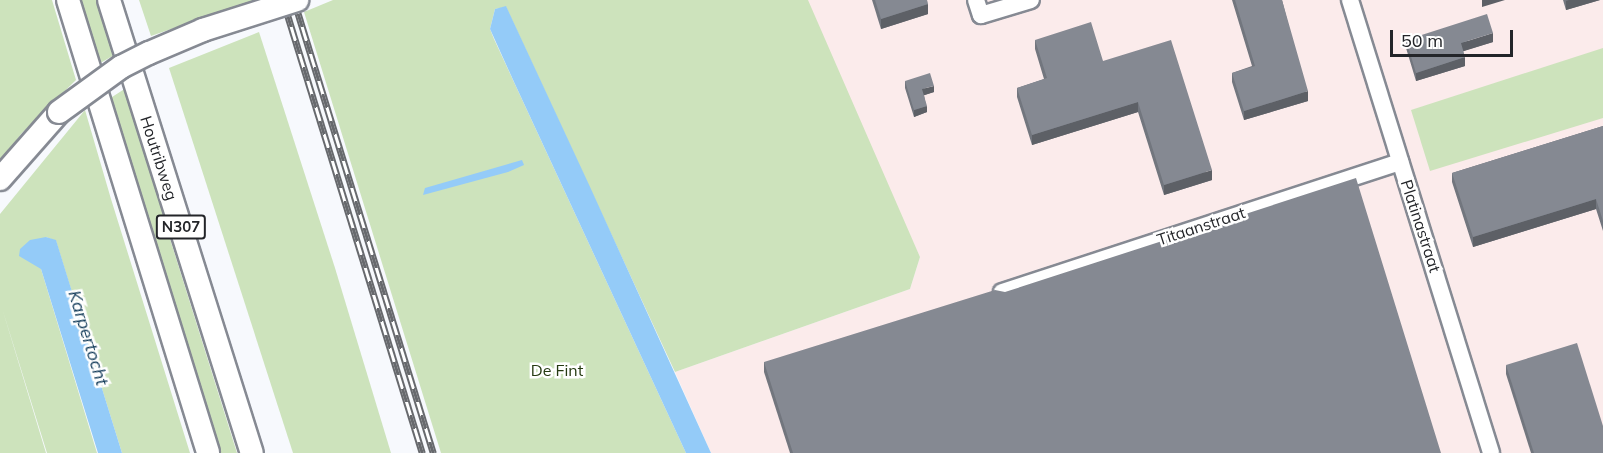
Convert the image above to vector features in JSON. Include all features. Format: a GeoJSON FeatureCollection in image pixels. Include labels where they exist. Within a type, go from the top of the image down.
{"type":"FeatureCollection","features":[{"type":"Feature","properties":{"kind":"main road","name":"N307"},"geometry":{"type":"LineString","coordinates":[[68,0],[208,453]]}},
{"type":"Feature","properties":{"kind":"main road","name":"Houtribweg"},"geometry":{"type":"LineString","coordinates":[[109,0],[252,453]]}},
{"type":"Feature","properties":{"kind":"main road"},"geometry":{"type":"LineString","coordinates":[[0,179],[59,112],[104,79],[148,52],[203,30],[297,0]]}},
{"type":"Feature","properties":{"kind":"street"},"geometry":{"type":"LineString","coordinates":[[976,0],[981,15],[1031,0]]}},
{"type":"Feature","properties":{"kind":"street","name":"Platinastraat"},"geometry":{"type":"LineString","coordinates":[[1350,0],[1491,453]]}},
{"type":"Feature","properties":{"kind":"street","name":"Titaanstraat"},"geometry":{"type":"LineString","coordinates":[[1002,292],[1400,162]]}},
{"type":"Feature","properties":{"kind":"shaded area"},"geometry":{"type":"Polygon","coordinates":[[[800,0],[1603,0],[1603,453],[711,453],[675,372],[910,289],[920,257],[800,0]]]}},
{"type":"Feature","properties":{"kind":"green space"},"geometry":{"type":"Polygon","coordinates":[[[0,0],[52,0],[76,80],[21,134],[0,163],[0,0]]]}},
{"type":"Feature","properties":{"kind":"green space"},"geometry":{"type":"Polygon","coordinates":[[[79,0],[99,0],[116,54],[97,65],[79,0]]]}},
{"type":"Feature","properties":{"kind":"green space"},"geometry":{"type":"Polygon","coordinates":[[[139,0],[255,0],[151,36],[139,0]]]}},
{"type":"Feature","properties":{"kind":"green space","name":"De Fint"},"geometry":{"type":"Polygon","coordinates":[[[333,0],[808,0],[920,257],[910,289],[675,372],[506,7],[495,9],[490,29],[494,39],[686,453],[441,453],[304,12],[333,0]]]}},
{"type":"Feature","properties":{"kind":"green space"},"geometry":{"type":"Polygon","coordinates":[[[259,32],[335,268],[391,453],[293,453],[169,68],[259,32]]]}},
{"type":"Feature","properties":{"kind":"green space"},"geometry":{"type":"Polygon","coordinates":[[[1603,48],[1603,118],[1430,171],[1411,110],[1603,48]]]}},
{"type":"Feature","properties":{"kind":"green space"},"geometry":{"type":"Polygon","coordinates":[[[126,88],[237,453],[216,453],[109,99],[126,88]]]}},
{"type":"Feature","properties":{"kind":"green space"},"geometry":{"type":"Polygon","coordinates":[[[85,110],[190,453],[122,453],[56,241],[46,237],[41,269],[97,453],[47,453],[2,308],[46,453],[0,453],[0,214],[85,110]]]}},
{"type":"Feature","properties":{"kind":"water"},"geometry":{"type":"Polygon","coordinates":[[[506,6],[711,453],[686,453],[514,82],[490,29],[495,9],[506,6]]]}},
{"type":"Feature","properties":{"kind":"water"},"geometry":{"type":"Polygon","coordinates":[[[522,160],[524,165],[508,172],[423,195],[425,188],[522,160]]]}},
{"type":"Feature","properties":{"kind":"water"},"geometry":{"type":"Polygon","coordinates":[[[46,237],[56,240],[122,453],[98,453],[41,269],[19,256],[20,249],[30,240],[46,237]]]}},
{"type":"Feature","properties":{"kind":"building"},"geometry":{"type":"Polygon","coordinates":[[[875,0],[927,0],[928,4],[881,19],[875,0]]]}},
{"type":"Feature","properties":{"kind":"building"},"geometry":{"type":"Polygon","coordinates":[[[1235,0],[1282,0],[1308,91],[1244,111],[1232,73],[1255,66],[1235,0]]]}},
{"type":"Feature","properties":{"kind":"building"},"geometry":{"type":"Polygon","coordinates":[[[1487,14],[1493,33],[1461,43],[1465,57],[1416,73],[1406,40],[1487,14]]]}},
{"type":"Feature","properties":{"kind":"building"},"geometry":{"type":"Polygon","coordinates":[[[1091,22],[1103,61],[1171,40],[1212,170],[1164,185],[1138,102],[1032,135],[1017,88],[1047,78],[1035,40],[1091,22]]]}},
{"type":"Feature","properties":{"kind":"building"},"geometry":{"type":"Polygon","coordinates":[[[930,73],[934,86],[922,89],[927,106],[914,110],[905,81],[930,73]]]}},
{"type":"Feature","properties":{"kind":"building"},"geometry":{"type":"Polygon","coordinates":[[[1603,126],[1603,221],[1596,199],[1473,237],[1452,173],[1603,126]]]}},
{"type":"Feature","properties":{"kind":"building"},"geometry":{"type":"Polygon","coordinates":[[[1356,178],[1441,453],[793,453],[764,362],[995,290],[1005,292],[1356,178]]]}},
{"type":"Feature","properties":{"kind":"building"},"geometry":{"type":"Polygon","coordinates":[[[1577,343],[1603,426],[1603,453],[1534,453],[1506,365],[1577,343]]]}},
{"type":"Feature","properties":{"kind":"railway"},"geometry":{"type":"LineString","coordinates":[[283,0],[422,453]]}},
{"type":"Feature","properties":{"kind":"railway"},"geometry":{"type":"LineString","coordinates":[[294,0],[433,453]]}},
{"type":"Feature","properties":{"kind":"water label","name":"Karpertocht"},"geometry":{"type":"Point","coordinates":[88,338]}}]}
